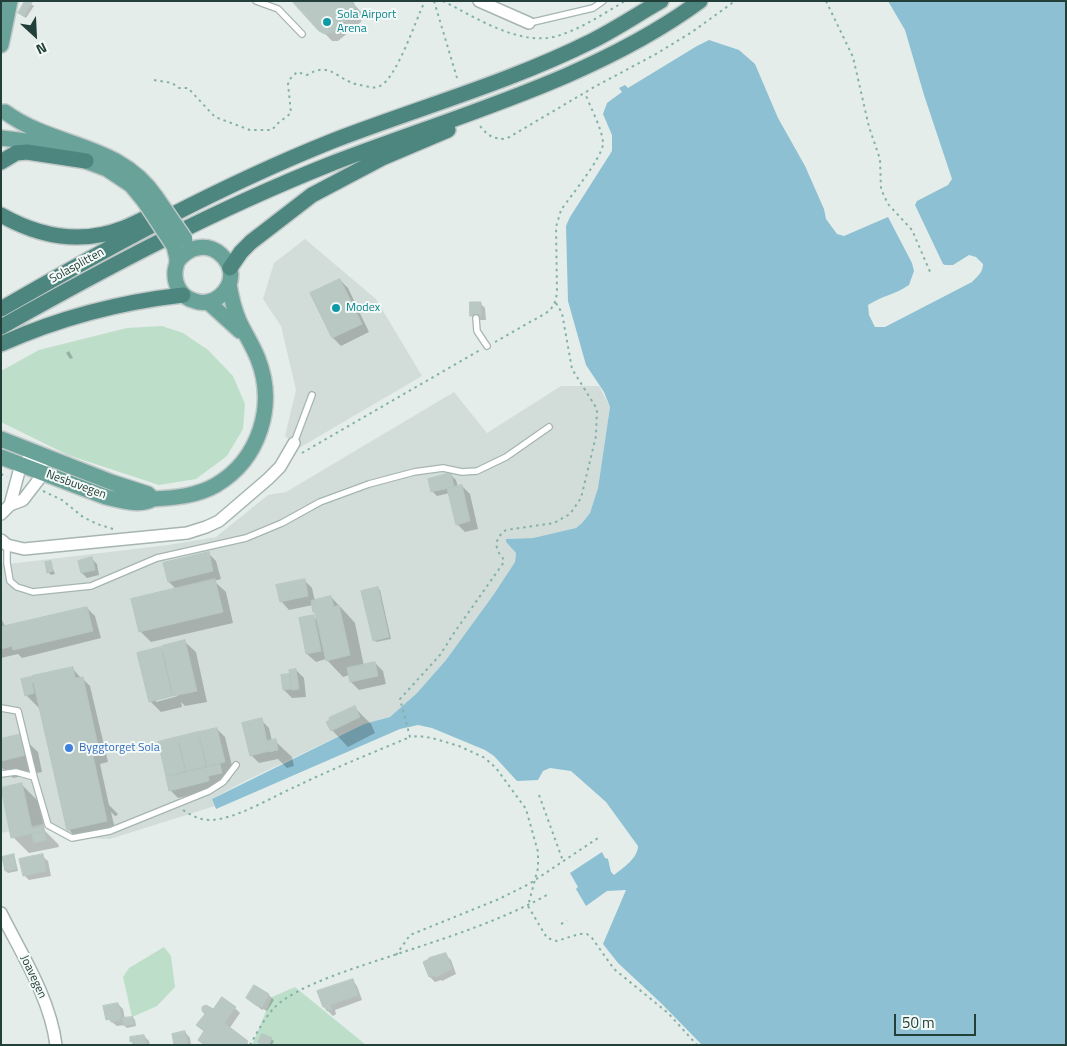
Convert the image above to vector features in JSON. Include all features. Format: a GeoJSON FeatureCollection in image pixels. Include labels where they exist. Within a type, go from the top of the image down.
{"type":"FeatureCollection","features":[{"type":"Feature","properties":{"kind":"highway"},"geometry":{"type":"LineString","coordinates":[[1,207],[7,218],[45,234],[84,237],[124,228],[189,197],[233,185],[335,140],[540,64],[593,41],[661,1]]}},
{"type":"Feature","properties":{"kind":"highway"},"geometry":{"type":"LineString","coordinates":[[230,268],[251,242],[312,195],[382,158],[483,116],[531,90],[610,55],[660,27],[700,1]]}},
{"type":"Feature","properties":{"kind":"highway","name":"Solasplitten"},"geometry":{"type":"LineString","coordinates":[[1,327],[152,244],[287,182],[374,147],[531,90]]}},
{"type":"Feature","properties":{"kind":"highway"},"geometry":{"type":"LineString","coordinates":[[1,162],[16,152],[27,152],[86,162]]}},
{"type":"Feature","properties":{"kind":"highway","name":"Solasplitten"},"geometry":{"type":"LineString","coordinates":[[1,309],[82,262],[233,185]]}},
{"type":"Feature","properties":{"kind":"highway"},"geometry":{"type":"LineString","coordinates":[[1,344],[23,334],[76,316],[144,301],[184,295]]}},
{"type":"Feature","properties":{"kind":"main road"},"geometry":{"type":"LineString","coordinates":[[1,44],[10,1]]}},
{"type":"Feature","properties":{"kind":"main road"},"geometry":{"type":"LineString","coordinates":[[1,132],[5,122],[3,108]]}},
{"type":"Feature","properties":{"kind":"main road"},"geometry":{"type":"LineString","coordinates":[[3,108],[19,122],[33,129],[112,158],[138,175],[148,185],[150,199]]}},
{"type":"Feature","properties":{"kind":"main road"},"geometry":{"type":"LineString","coordinates":[[1,138],[35,142],[107,169],[120,176],[150,199],[189,250],[177,262]]}},
{"type":"Feature","properties":{"kind":"main road"},"geometry":{"type":"LineString","coordinates":[[185,244],[208,247],[218,251],[225,258],[230,268],[229,284],[217,299],[208,302],[191,300],[178,288],[175,280],[175,271],[185,244]]}},
{"type":"Feature","properties":{"kind":"main road","name":"Nesbuvegen"},"geometry":{"type":"LineString","coordinates":[[1,457],[82,489],[113,499],[146,503],[153,499],[193,494],[216,485],[234,471],[248,455],[258,438],[266,402],[264,381],[258,359],[236,311],[229,284]]}},
{"type":"Feature","properties":{"kind":"main road"},"geometry":{"type":"LineString","coordinates":[[208,302],[234,324],[249,340]]}},
{"type":"Feature","properties":{"kind":"main road"},"geometry":{"type":"LineString","coordinates":[[1,439],[110,482],[148,494],[153,499]]}},
{"type":"Feature","properties":{"kind":"street"},"geometry":{"type":"LineString","coordinates":[[479,1],[529,23]]}},
{"type":"Feature","properties":{"kind":"street"},"geometry":{"type":"LineString","coordinates":[[4,543],[24,549],[186,534],[219,521],[280,467],[294,443]]}},
{"type":"Feature","properties":{"kind":"street"},"geometry":{"type":"LineString","coordinates":[[1,514],[10,505],[23,500],[43,474],[40,453],[21,464],[10,505]]}},
{"type":"Feature","properties":{"kind":"street","name":"Joavegen"},"geometry":{"type":"LineString","coordinates":[[1,913],[39,989],[53,1026],[56,1045]]}},
{"type":"Feature","properties":{"kind":"lane"},"geometry":{"type":"LineString","coordinates":[[256,1],[278,9],[302,34]]}},
{"type":"Feature","properties":{"kind":"lane"},"geometry":{"type":"LineString","coordinates":[[529,23],[593,8],[603,1]]}},
{"type":"Feature","properties":{"kind":"lane"},"geometry":{"type":"LineString","coordinates":[[476,318],[478,331],[487,346]]}},
{"type":"Feature","properties":{"kind":"lane"},"geometry":{"type":"LineString","coordinates":[[294,443],[312,395]]}},
{"type":"Feature","properties":{"kind":"lane"},"geometry":{"type":"LineString","coordinates":[[4,543],[10,582],[17,587],[33,592],[92,586],[157,558],[246,538],[282,523],[320,502],[369,484],[414,472],[443,468],[462,472],[477,471],[506,457],[549,427]]}},
{"type":"Feature","properties":{"kind":"lane"},"geometry":{"type":"LineString","coordinates":[[1,708],[18,711],[34,778],[48,825],[72,838],[110,831],[209,791],[224,782],[236,765]]}},
{"type":"Feature","properties":{"kind":"lane"},"geometry":{"type":"LineString","coordinates":[[1,774],[16,772],[34,778]]}},
{"type":"Feature","properties":{"kind":"path"},"geometry":{"type":"LineString","coordinates":[[154,80],[172,82],[179,88],[188,88],[215,117],[250,130],[272,130],[291,113],[288,84],[289,80],[297,72],[308,75],[314,71],[324,69],[332,71],[352,84],[378,87],[384,84],[401,58],[425,1]]}},
{"type":"Feature","properties":{"kind":"path"},"geometry":{"type":"LineString","coordinates":[[434,1],[457,78]]}},
{"type":"Feature","properties":{"kind":"path"},"geometry":{"type":"LineString","coordinates":[[480,126],[488,136],[496,139],[506,139],[584,93],[670,46],[735,1]]}},
{"type":"Feature","properties":{"kind":"path"},"geometry":{"type":"LineString","coordinates":[[826,1],[854,57],[869,127],[880,159],[881,189],[888,204],[912,230],[931,274]]}},
{"type":"Feature","properties":{"kind":"path"},"geometry":{"type":"LineString","coordinates":[[302,453],[552,309],[556,302],[557,292],[556,227],[558,217],[598,158],[603,146],[602,136],[584,93]]}},
{"type":"Feature","properties":{"kind":"path"},"geometry":{"type":"LineString","coordinates":[[410,737],[400,699],[440,655],[504,562],[497,543],[500,534],[506,530],[554,523],[563,519],[570,514],[581,498],[596,436],[597,409],[572,369],[562,313],[556,302]]}},
{"type":"Feature","properties":{"kind":"path"},"geometry":{"type":"LineString","coordinates":[[1,474],[9,478]]}},
{"type":"Feature","properties":{"kind":"path"},"geometry":{"type":"LineString","coordinates":[[175,804],[193,817],[206,820],[220,819],[241,812],[316,777],[410,737],[432,738],[459,746],[485,758],[496,768],[526,809],[538,852],[538,868],[528,906],[547,938],[556,941],[579,934],[587,934],[592,938],[614,969],[668,1013],[697,1045]]}},
{"type":"Feature","properties":{"kind":"path"},"geometry":{"type":"LineString","coordinates":[[539,795],[563,861]]}},
{"type":"Feature","properties":{"kind":"path"},"geometry":{"type":"LineString","coordinates":[[396,955],[410,935],[499,899],[535,881],[598,838]]}},
{"type":"Feature","properties":{"kind":"path"},"geometry":{"type":"LineString","coordinates":[[250,1045],[273,1009],[298,991],[356,968],[456,934],[528,906],[547,895]]}},
{"type":"Feature","properties":{"kind":"path"},"geometry":{"type":"LineString","coordinates":[[562,924],[567,921]]}},
{"type":"Feature","properties":{"kind":"shaded area"},"geometry":{"type":"Polygon","coordinates":[[[305,239],[376,299],[422,376],[299,448],[285,436],[296,390],[281,326],[263,299],[274,263],[305,239]]]}},
{"type":"Feature","properties":{"kind":"shaded area"},"geometry":{"type":"Polygon","coordinates":[[[561,386],[599,386],[610,407],[598,488],[590,513],[576,528],[533,538],[506,539],[506,542],[516,553],[515,562],[446,660],[417,693],[390,717],[364,724],[243,782],[212,799],[215,806],[110,839],[77,838],[47,823],[1,833],[1,564],[168,545],[216,537],[268,495],[286,492],[454,392],[487,433],[561,386]]]}},
{"type":"Feature","properties":{"kind":"green space"},"geometry":{"type":"Polygon","coordinates":[[[162,326],[183,333],[208,350],[233,376],[245,404],[243,429],[227,456],[196,479],[159,485],[68,455],[1,422],[1,371],[39,350],[127,328],[162,326]]]}},
{"type":"Feature","properties":{"kind":"green space"},"geometry":{"type":"Polygon","coordinates":[[[164,947],[171,956],[175,987],[157,1006],[132,1017],[123,977],[129,968],[164,947]]]}},
{"type":"Feature","properties":{"kind":"green space"},"geometry":{"type":"Polygon","coordinates":[[[295,987],[366,1045],[252,1045],[272,997],[295,987]]]}},
{"type":"Feature","properties":{"kind":"water"},"geometry":{"type":"Polygon","coordinates":[[[888,1],[1066,1],[1066,1045],[702,1045],[618,963],[603,944],[626,890],[607,891],[586,906],[576,889],[578,887],[570,873],[602,852],[605,858],[608,859],[611,872],[614,875],[633,859],[638,846],[606,802],[571,771],[550,768],[543,771],[538,780],[517,781],[494,756],[485,750],[432,728],[418,725],[400,729],[216,809],[212,799],[364,724],[390,717],[417,693],[446,660],[515,562],[516,553],[506,542],[506,539],[533,538],[576,528],[590,513],[598,488],[610,407],[604,392],[586,365],[568,301],[566,226],[612,151],[612,135],[603,114],[607,103],[622,92],[619,88],[625,85],[628,88],[709,40],[739,50],[755,64],[778,118],[805,166],[824,209],[826,219],[837,234],[844,236],[888,217],[912,263],[914,271],[909,285],[868,305],[869,315],[875,327],[885,327],[972,282],[978,276],[983,264],[976,257],[969,255],[953,265],[943,264],[915,205],[917,201],[948,185],[952,179],[905,30],[888,1]]]}},
{"type":"Feature","properties":{"kind":"building"},"geometry":{"type":"Polygon","coordinates":[[[25,1],[32,2],[24,16],[18,13],[25,1]]]}},
{"type":"Feature","properties":{"kind":"building","name":"Sola Airport Arena"},"geometry":{"type":"Polygon","coordinates":[[[292,1],[353,1],[355,7],[353,13],[333,32],[325,34],[319,31],[292,1]]]}},
{"type":"Feature","properties":{"kind":"building","name":"Modex"},"geometry":{"type":"Polygon","coordinates":[[[340,279],[362,324],[332,338],[310,293],[340,279]]]}},
{"type":"Feature","properties":{"kind":"building"},"geometry":{"type":"Polygon","coordinates":[[[470,302],[481,302],[481,315],[470,316],[470,302]]]}},
{"type":"Feature","properties":{"kind":"building"},"geometry":{"type":"Polygon","coordinates":[[[451,473],[454,487],[431,492],[428,479],[451,473]]]}},
{"type":"Feature","properties":{"kind":"building"},"geometry":{"type":"Polygon","coordinates":[[[462,485],[470,521],[456,525],[447,488],[462,485]]]}},
{"type":"Feature","properties":{"kind":"building"},"geometry":{"type":"Polygon","coordinates":[[[209,552],[213,571],[168,582],[163,563],[209,552]]]}},
{"type":"Feature","properties":{"kind":"building"},"geometry":{"type":"Polygon","coordinates":[[[92,557],[95,570],[81,573],[78,561],[92,557]]]}},
{"type":"Feature","properties":{"kind":"building"},"geometry":{"type":"Polygon","coordinates":[[[51,561],[53,571],[47,573],[45,562],[51,561]]]}},
{"type":"Feature","properties":{"kind":"building"},"geometry":{"type":"Polygon","coordinates":[[[215,579],[223,612],[139,632],[131,599],[215,579]]]}},
{"type":"Feature","properties":{"kind":"building"},"geometry":{"type":"Polygon","coordinates":[[[305,579],[308,596],[280,602],[276,585],[305,579]]]}},
{"type":"Feature","properties":{"kind":"building"},"geometry":{"type":"Polygon","coordinates":[[[378,587],[389,637],[373,641],[361,591],[378,587]]]}},
{"type":"Feature","properties":{"kind":"building"},"geometry":{"type":"Polygon","coordinates":[[[331,596],[334,607],[339,605],[350,655],[326,661],[311,601],[331,596]]]}},
{"type":"Feature","properties":{"kind":"building"},"geometry":{"type":"Polygon","coordinates":[[[87,607],[93,631],[13,650],[12,646],[1,649],[1,627],[87,607]]]}},
{"type":"Feature","properties":{"kind":"building"},"geometry":{"type":"Polygon","coordinates":[[[314,615],[321,651],[306,654],[299,618],[314,615]]]}},
{"type":"Feature","properties":{"kind":"building"},"geometry":{"type":"Polygon","coordinates":[[[185,640],[197,691],[173,696],[162,646],[185,640]]]}},
{"type":"Feature","properties":{"kind":"building"},"geometry":{"type":"Polygon","coordinates":[[[161,647],[172,696],[149,702],[137,653],[161,647]]]}},
{"type":"Feature","properties":{"kind":"building"},"geometry":{"type":"Polygon","coordinates":[[[375,662],[378,676],[350,682],[347,668],[375,662]]]}},
{"type":"Feature","properties":{"kind":"building"},"geometry":{"type":"Polygon","coordinates":[[[73,667],[75,678],[83,677],[100,755],[93,756],[107,821],[67,830],[32,676],[73,667]]]}},
{"type":"Feature","properties":{"kind":"building"},"geometry":{"type":"Polygon","coordinates":[[[296,669],[299,689],[292,690],[289,670],[296,669]]]}},
{"type":"Feature","properties":{"kind":"building"},"geometry":{"type":"Polygon","coordinates":[[[289,674],[291,689],[283,690],[281,675],[289,674]]]}},
{"type":"Feature","properties":{"kind":"building"},"geometry":{"type":"Polygon","coordinates":[[[31,677],[34,693],[25,696],[21,679],[31,677]]]}},
{"type":"Feature","properties":{"kind":"building"},"geometry":{"type":"Polygon","coordinates":[[[355,706],[360,717],[331,731],[326,722],[330,720],[329,718],[355,706]]]}},
{"type":"Feature","properties":{"kind":"building"},"geometry":{"type":"Polygon","coordinates":[[[262,718],[269,751],[250,756],[242,723],[262,718]]]}},
{"type":"Feature","properties":{"kind":"building"},"geometry":{"type":"Polygon","coordinates":[[[217,728],[225,762],[207,766],[199,732],[217,728]]]}},
{"type":"Feature","properties":{"kind":"building"},"geometry":{"type":"Polygon","coordinates":[[[198,732],[206,766],[186,771],[178,737],[198,732]]]}},
{"type":"Feature","properties":{"kind":"building"},"geometry":{"type":"Polygon","coordinates":[[[22,734],[26,755],[1,761],[1,739],[22,734]]]}},
{"type":"Feature","properties":{"kind":"building"},"geometry":{"type":"Polygon","coordinates":[[[177,737],[185,771],[166,776],[158,742],[177,737]]]}},
{"type":"Feature","properties":{"kind":"building"},"geometry":{"type":"Polygon","coordinates":[[[276,739],[278,750],[269,752],[266,741],[276,739]]]}},
{"type":"Feature","properties":{"kind":"building"},"geometry":{"type":"Polygon","coordinates":[[[220,764],[222,773],[208,776],[209,781],[169,791],[166,777],[220,764]]]}},
{"type":"Feature","properties":{"kind":"building"},"geometry":{"type":"Polygon","coordinates":[[[22,783],[32,829],[42,826],[43,831],[11,838],[1,788],[22,783]]]}},
{"type":"Feature","properties":{"kind":"building"},"geometry":{"type":"Polygon","coordinates":[[[44,832],[46,840],[34,843],[32,835],[44,832]]]}},
{"type":"Feature","properties":{"kind":"building"},"geometry":{"type":"Polygon","coordinates":[[[14,854],[16,869],[5,871],[2,857],[14,854]]]}},
{"type":"Feature","properties":{"kind":"building"},"geometry":{"type":"Polygon","coordinates":[[[43,854],[46,871],[23,876],[19,859],[43,854]]]}},
{"type":"Feature","properties":{"kind":"building"},"geometry":{"type":"Polygon","coordinates":[[[446,953],[452,969],[436,977],[435,975],[429,977],[423,962],[429,958],[446,953]]]}},
{"type":"Feature","properties":{"kind":"building"},"geometry":{"type":"Polygon","coordinates":[[[353,979],[358,995],[330,1005],[332,1009],[327,1011],[323,1007],[317,991],[353,979]]]}},
{"type":"Feature","properties":{"kind":"building"},"geometry":{"type":"Polygon","coordinates":[[[254,985],[269,994],[262,1007],[257,1004],[257,1006],[246,998],[254,985]]]}},
{"type":"Feature","properties":{"kind":"building"},"geometry":{"type":"Polygon","coordinates":[[[222,997],[236,1007],[224,1023],[248,1041],[245,1045],[204,1045],[198,1040],[204,1031],[196,1025],[205,1014],[202,1011],[202,1007],[206,1005],[213,1009],[222,997]]]}},
{"type":"Feature","properties":{"kind":"building"},"geometry":{"type":"Polygon","coordinates":[[[118,1003],[120,1020],[111,1022],[110,1019],[106,1020],[103,1006],[118,1003]]]}},
{"type":"Feature","properties":{"kind":"building"},"geometry":{"type":"Polygon","coordinates":[[[133,1017],[134,1024],[124,1026],[122,1018],[133,1017]]]}},
{"type":"Feature","properties":{"kind":"building"},"geometry":{"type":"Polygon","coordinates":[[[185,1031],[188,1045],[174,1045],[172,1034],[185,1031]]]}},
{"type":"Feature","properties":{"kind":"building"},"geometry":{"type":"Polygon","coordinates":[[[262,1034],[272,1038],[269,1045],[263,1045],[258,1042],[262,1034]]]}},
{"type":"Feature","properties":{"kind":"building"},"geometry":{"type":"Polygon","coordinates":[[[144,1035],[147,1045],[133,1045],[132,1041],[130,1042],[130,1037],[144,1035]]]}},
{"type":"Feature","properties":{"kind":"place","name":"Sola Airport Arena"},"geometry":{"type":"Point","coordinates":[327,22]}},
{"type":"Feature","properties":{"kind":"place","name":"Modex"},"geometry":{"type":"Point","coordinates":[336,308]}},
{"type":"Feature","properties":{"kind":"place","name":"Byggtorget Sola"},"geometry":{"type":"Point","coordinates":[69,748]}}]}
